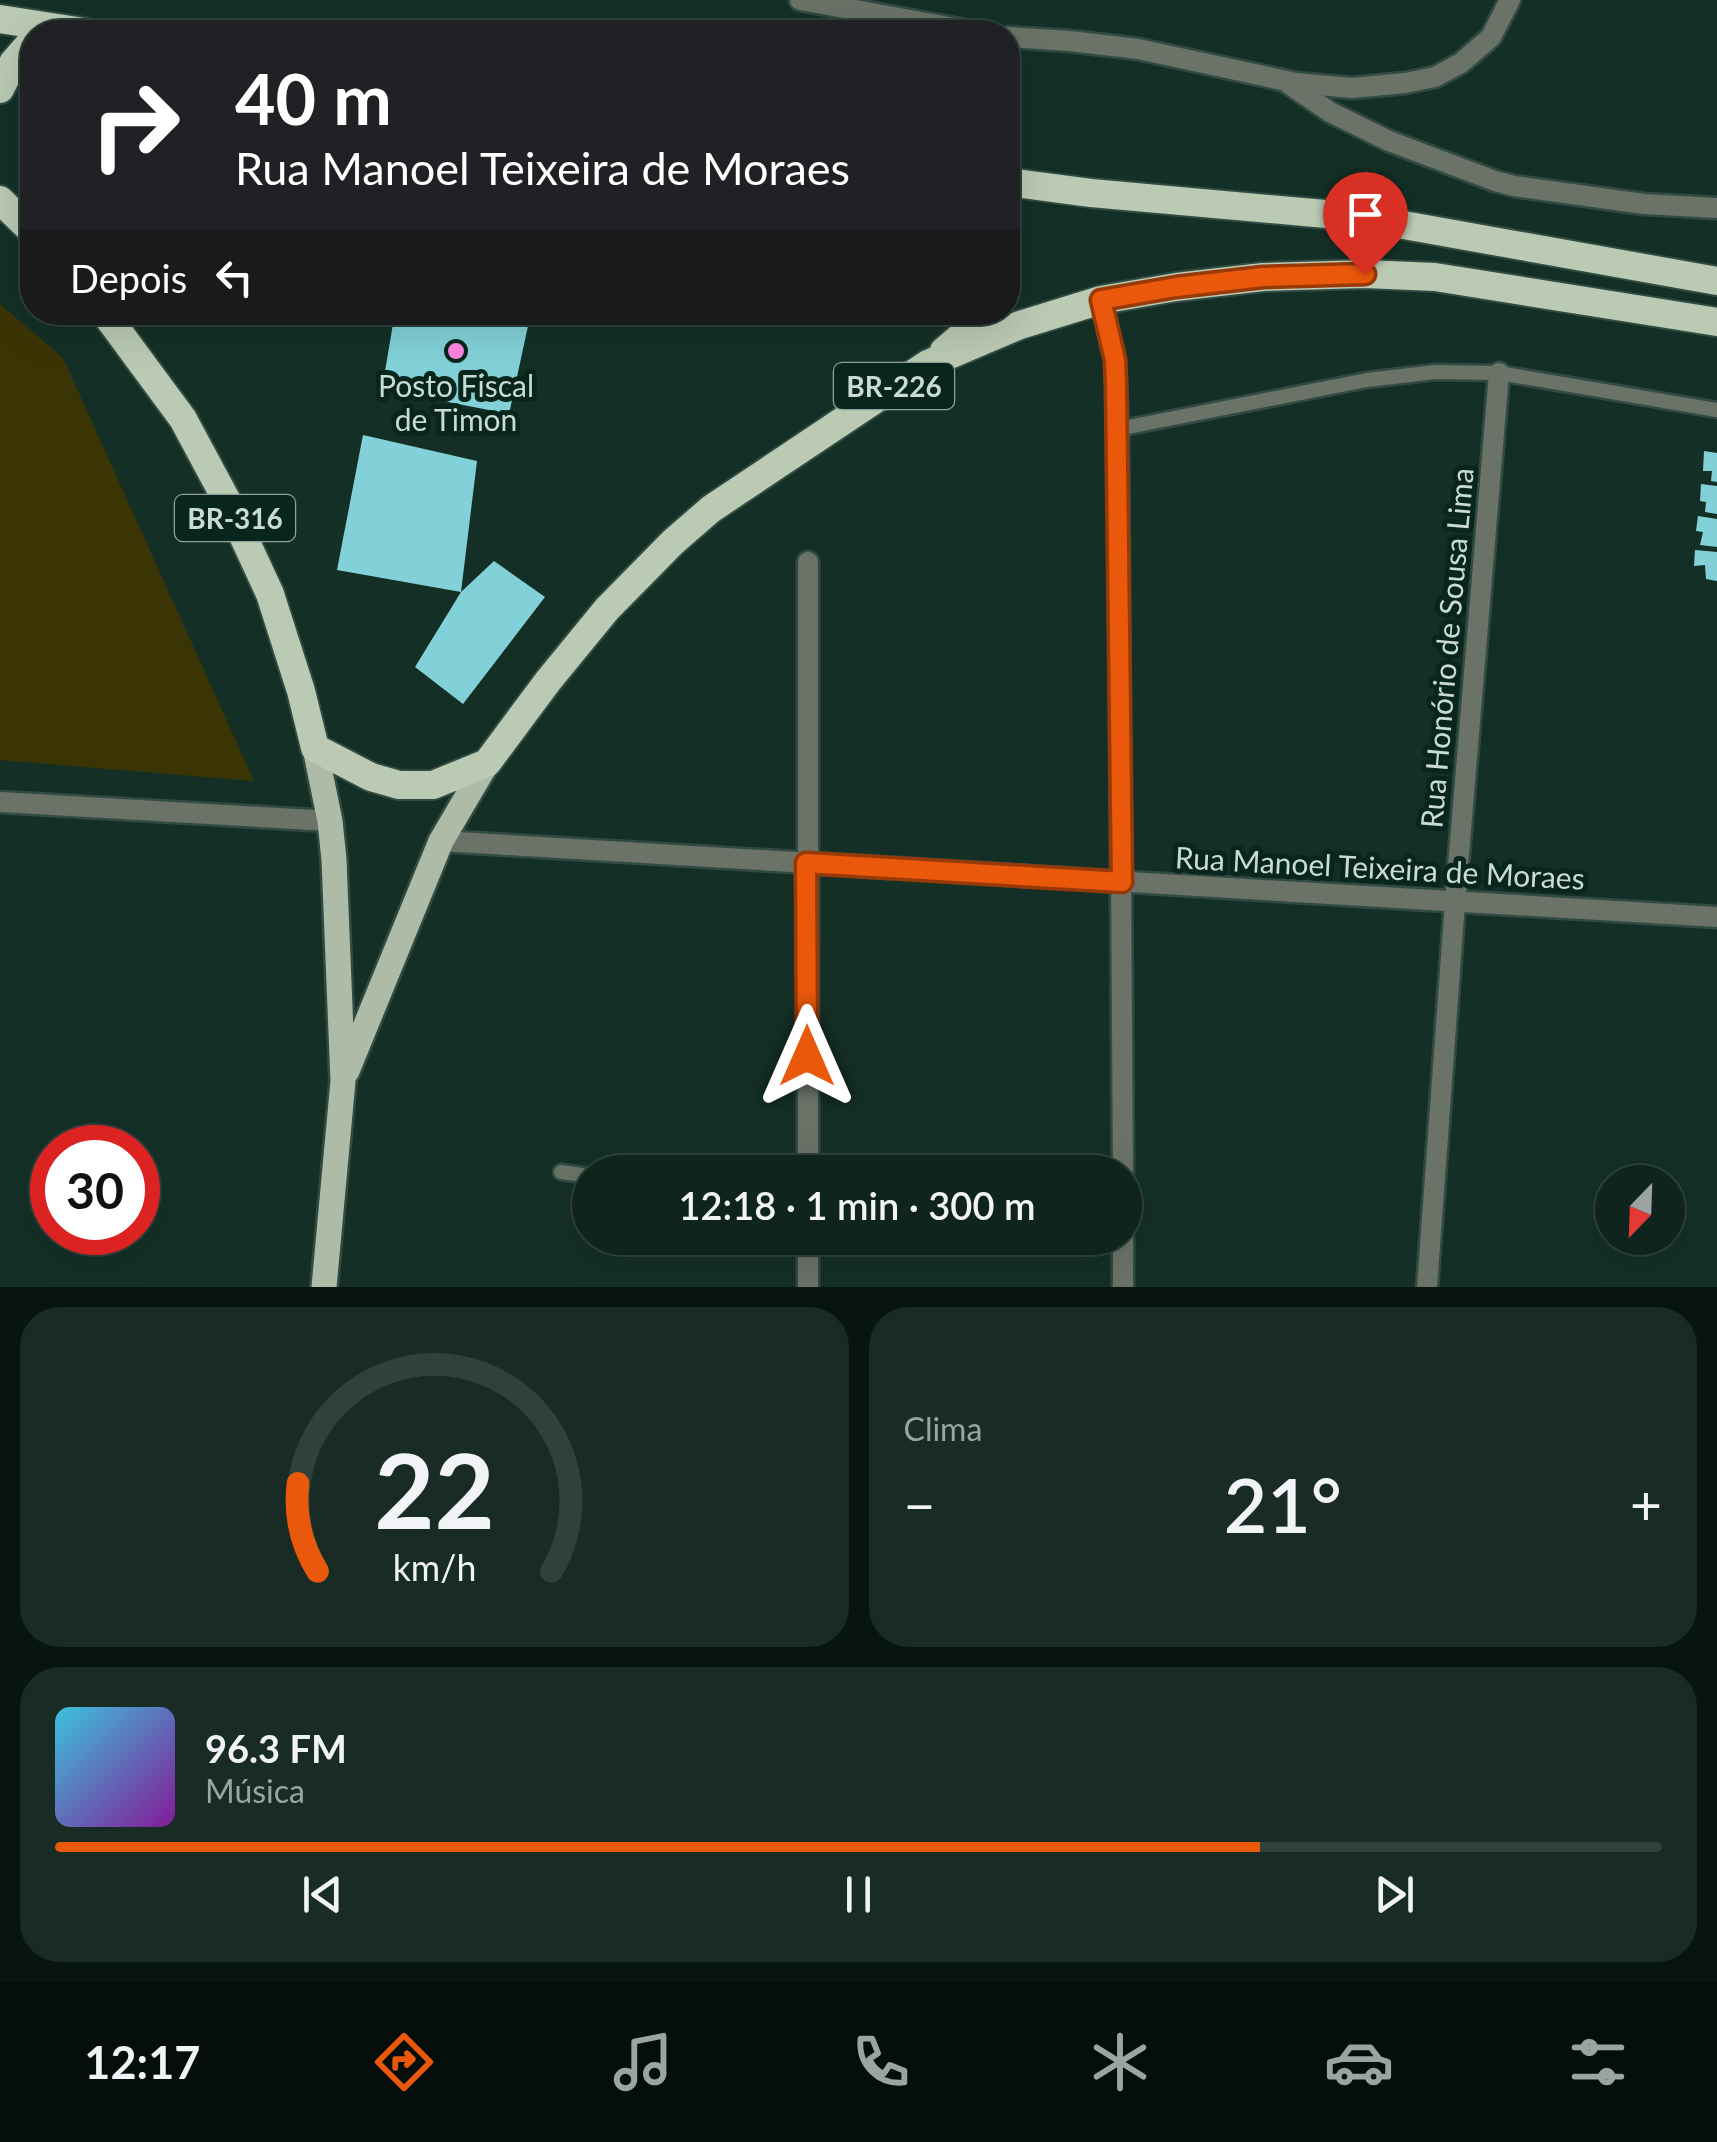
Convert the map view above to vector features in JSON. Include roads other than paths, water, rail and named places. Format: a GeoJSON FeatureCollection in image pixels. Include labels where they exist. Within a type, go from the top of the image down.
{"type":"FeatureCollection","features":[{"type":"Feature","properties":{"kind":"highway"},"geometry":{"type":"LineString","coordinates":[[0,89],[12,63],[20,58]]}},
{"type":"Feature","properties":{"kind":"highway"},"geometry":{"type":"LineString","coordinates":[[1020,184],[1310,212],[1717,281]]}},
{"type":"Feature","properties":{"kind":"highway"},"geometry":{"type":"LineString","coordinates":[[2,198],[20,218]]}},
{"type":"Feature","properties":{"kind":"highway","name":"BR-226"},"geometry":{"type":"LineString","coordinates":[[487,764],[607,609],[673,542],[725,499],[928,364],[1020,325],[1101,300],[1176,287],[1263,277],[1365,274],[1434,277],[1717,322]]}},
{"type":"Feature","properties":{"kind":"highway","name":"BR-316"},"geometry":{"type":"LineString","coordinates":[[113,325],[182,420],[227,500],[270,594],[315,748]]}},
{"type":"Feature","properties":{"kind":"highway"},"geometry":{"type":"LineString","coordinates":[[928,364],[970,325]]}},
{"type":"Feature","properties":{"kind":"highway"},"geometry":{"type":"LineString","coordinates":[[315,748],[371,777],[400,784],[433,784],[487,764]]}},
{"type":"Feature","properties":{"kind":"main road","name":"BR-316"},"geometry":{"type":"LineString","coordinates":[[315,748],[334,860],[344,1081]]}},
{"type":"Feature","properties":{"kind":"main road"},"geometry":{"type":"LineString","coordinates":[[324,1287],[344,1081],[441,841],[487,764]]}},
{"type":"Feature","properties":{"kind":"street"},"geometry":{"type":"LineString","coordinates":[[800,0],[910,20]]}},
{"type":"Feature","properties":{"kind":"street"},"geometry":{"type":"LineString","coordinates":[[1020,38],[1138,50],[1284,80],[1352,88],[1405,84],[1436,78],[1461,63],[1491,36],[1510,0]]}},
{"type":"Feature","properties":{"kind":"street"},"geometry":{"type":"LineString","coordinates":[[1284,80],[1330,112],[1360,127],[1495,181],[1644,204],[1717,208]]}},
{"type":"Feature","properties":{"kind":"street"},"geometry":{"type":"LineString","coordinates":[[1101,300],[1115,360],[1118,429],[1123,1155]]}},
{"type":"Feature","properties":{"kind":"street","name":"Rua Honório de Sousa Lima"},"geometry":{"type":"LineString","coordinates":[[1427,1287],[1498,372]]}},
{"type":"Feature","properties":{"kind":"street"},"geometry":{"type":"LineString","coordinates":[[808,562],[808,1155]]}},
{"type":"Feature","properties":{"kind":"street"},"geometry":{"type":"LineString","coordinates":[[0,802],[330,821]]}},
{"type":"Feature","properties":{"kind":"street","name":"Rua Manoel Teixeira de Moraes"},"geometry":{"type":"LineString","coordinates":[[441,841],[1717,916]]}},
{"type":"Feature","properties":{"kind":"street"},"geometry":{"type":"LineString","coordinates":[[808,1255],[808,1287]]}},
{"type":"Feature","properties":{"kind":"street"},"geometry":{"type":"LineString","coordinates":[[1123,1255],[1123,1287]]}},
{"type":"Feature","properties":{"kind":"lane"},"geometry":{"type":"LineString","coordinates":[[1118,429],[1368,380],[1435,372],[1498,372],[1717,410]]}},
{"type":"Feature","properties":{"kind":"lane"},"geometry":{"type":"LineString","coordinates":[[561,1172],[572,1174]]}},
{"type":"Feature","properties":{"kind":"place","name":"Posto Fiscal de Timon"},"geometry":{"type":"Point","coordinates":[456,351]}}]}
